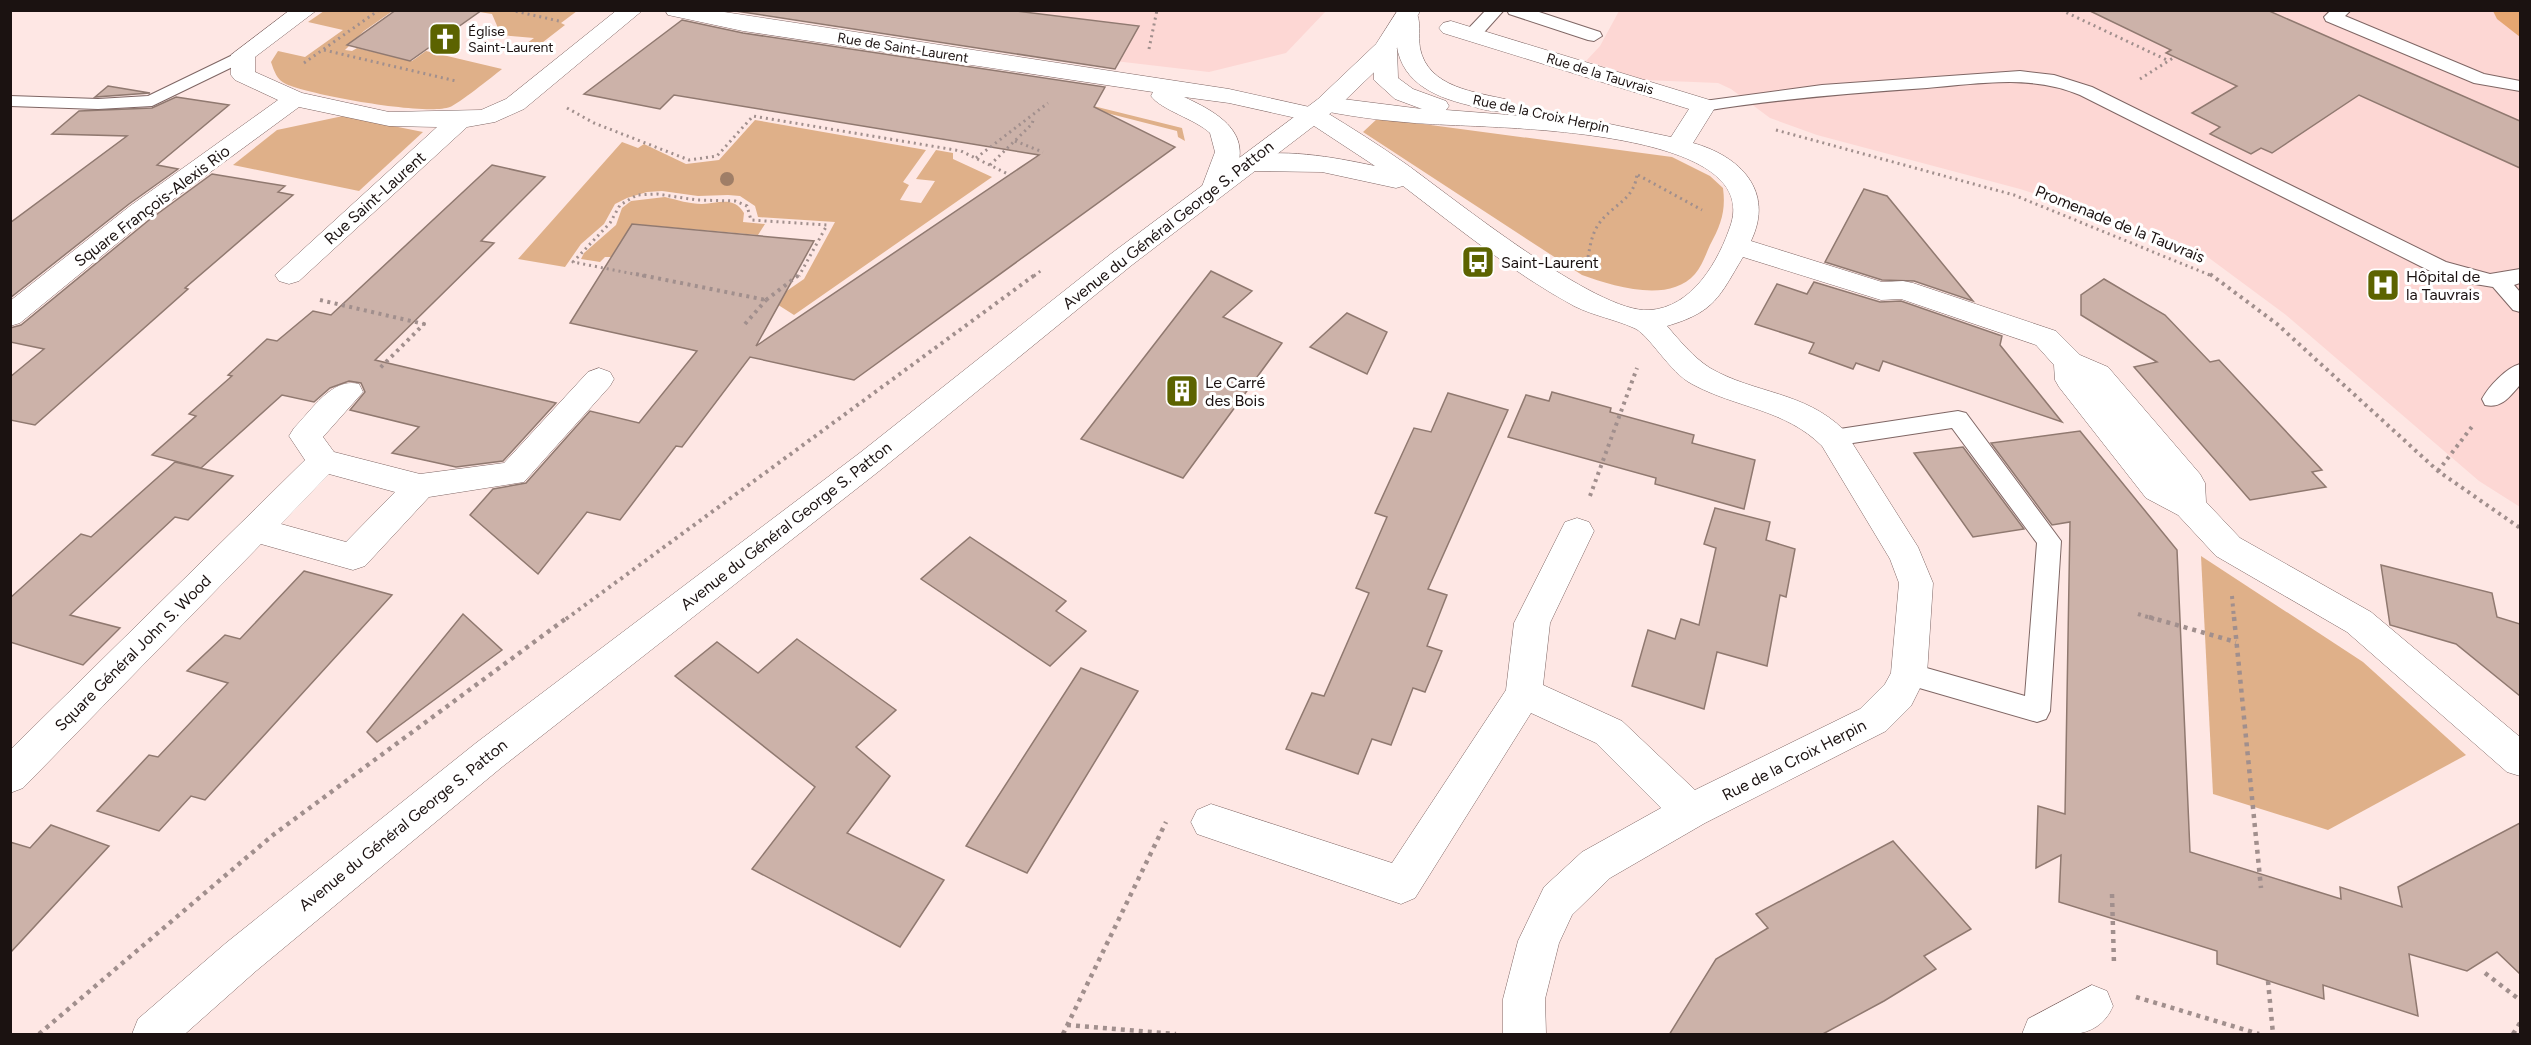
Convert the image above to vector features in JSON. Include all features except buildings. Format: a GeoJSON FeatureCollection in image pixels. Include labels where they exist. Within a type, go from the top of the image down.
{"type":"FeatureCollection","features":[{"type":"Feature","properties":{"kind":"street"},"geometry":{"type":"LineString","coordinates":[[306,10],[243,55],[243,75],[295,99],[389,119],[460,120],[486,117],[515,104],[632,10]]}},
{"type":"Feature","properties":{"kind":"street","name":"Rue de Saint-Laurent"},"geometry":{"type":"LineString","coordinates":[[676,10],[754,26],[1320,110]]}},
{"type":"Feature","properties":{"kind":"street","name":"Avenue du Général George S. Patton"},"geometry":{"type":"LineString","coordinates":[[153,1035],[241,957],[489,755],[872,460],[1247,163],[1320,110],[1385,49],[1408,13]]}},
{"type":"Feature","properties":{"kind":"street","name":"Rue de la Croix Herpin"},"geometry":{"type":"LineString","coordinates":[[1408,13],[1408,45],[1414,67],[1442,88],[1482,102],[1579,120],[1678,146],[1709,159],[1729,172],[1742,187],[1747,204],[1740,233]]}},
{"type":"Feature","properties":{"kind":"street","name":"Rue de la Tauvrais"},"geometry":{"type":"LineString","coordinates":[[1462,32],[1704,106]]}},
{"type":"Feature","properties":{"kind":"street","name":"Rue de la Croix Herpin"},"geometry":{"type":"LineString","coordinates":[[1385,49],[1386,80],[1396,89],[1420,101],[1476,118]]}},
{"type":"Feature","properties":{"kind":"street","name":"Rue de Saint-Laurent"},"geometry":{"type":"LineString","coordinates":[[1131,81],[1200,114],[1224,133],[1230,153],[1214,189]]}},
{"type":"Feature","properties":{"kind":"street","name":"Square François-Alexis Rio"},"geometry":{"type":"LineString","coordinates":[[10,316],[139,212],[295,99]]}},
{"type":"Feature","properties":{"kind":"street"},"geometry":{"type":"LineString","coordinates":[[1678,146],[1704,106]]}},
{"type":"Feature","properties":{"kind":"street","name":"Rue de la Croix Herpin"},"geometry":{"type":"LineString","coordinates":[[1320,110],[1476,118],[1629,134]]}},
{"type":"Feature","properties":{"kind":"street","name":"Rue de la Croix Herpin"},"geometry":{"type":"LineString","coordinates":[[1320,110],[1350,136],[1415,185],[1582,299],[1657,333],[1684,365],[1703,377],[1805,414],[1825,428],[1906,556],[1916,582],[1909,674],[1898,695],[1873,720],[1691,811],[1596,865],[1558,901],[1539,941],[1524,999],[1525,1035]]}},
{"type":"Feature","properties":{"kind":"street","name":"Rue Saint-Laurent"},"geometry":{"type":"LineString","coordinates":[[289,274],[460,120]]}},
{"type":"Feature","properties":{"kind":"street","name":"Rue de la Croix Herpin"},"geometry":{"type":"LineString","coordinates":[[1247,163],[1286,162],[1342,166],[1415,185]]}},
{"type":"Feature","properties":{"kind":"street"},"geometry":{"type":"LineString","coordinates":[[1657,333],[1682,311],[1705,297],[1740,233],[1881,291],[1903,290],[2046,338],[2069,362],[2097,374],[2189,483],[2190,506],[2228,547],[2359,622],[2520,760]]}},
{"type":"Feature","properties":{"kind":"street"},"geometry":{"type":"LineString","coordinates":[[348,392],[305,436],[323,461],[420,486],[513,474],[599,379]]}},
{"type":"Feature","properties":{"kind":"street","name":"Square Général John S. Wood"},"geometry":{"type":"LineString","coordinates":[[10,776],[323,461]]}},
{"type":"Feature","properties":{"kind":"street"},"geometry":{"type":"LineString","coordinates":[[255,530],[353,557],[420,486]]}},
{"type":"Feature","properties":{"kind":"street"},"geometry":{"type":"LineString","coordinates":[[1211,822],[1401,885],[1524,693],[1532,623],[1577,531]]}},
{"type":"Feature","properties":{"kind":"street"},"geometry":{"type":"LineString","coordinates":[[1524,693],[1609,732],[1691,811]]}},
{"type":"Feature","properties":{"kind":"street"},"geometry":{"type":"LineString","coordinates":[[2043,1035],[2092,1006]]}},
{"type":"Feature","properties":{"kind":"lane"},"geometry":{"type":"LineString","coordinates":[[1462,32],[1496,10]]}},
{"type":"Feature","properties":{"kind":"lane"},"geometry":{"type":"LineString","coordinates":[[1515,10],[1594,36]]}},
{"type":"Feature","properties":{"kind":"lane"},"geometry":{"type":"LineString","coordinates":[[2343,10],[2332,17],[2480,79],[2520,86]]}},
{"type":"Feature","properties":{"kind":"lane"},"geometry":{"type":"LineString","coordinates":[[10,101],[98,104],[152,101],[243,55]]}},
{"type":"Feature","properties":{"kind":"lane"},"geometry":{"type":"LineString","coordinates":[[1704,106],[1753,97],[1815,91],[2019,76],[2065,82],[2439,267],[2471,278],[2499,281],[2520,276]]}},
{"type":"Feature","properties":{"kind":"lane"},"geometry":{"type":"LineString","coordinates":[[2499,281],[2520,304]]}},
{"type":"Feature","properties":{"kind":"lane"},"geometry":{"type":"LineString","coordinates":[[2493,399],[2520,372]]}},
{"type":"Feature","properties":{"kind":"lane"},"geometry":{"type":"LineString","coordinates":[[1833,438],[1958,419],[2049,541],[2037,711],[1909,674]]}},
{"type":"Feature","properties":{"kind":"path"},"geometry":{"type":"LineString","coordinates":[[268,86],[380,10]]}},
{"type":"Feature","properties":{"kind":"path"},"geometry":{"type":"LineString","coordinates":[[510,10],[561,21]]}},
{"type":"Feature","properties":{"kind":"path"},"geometry":{"type":"LineString","coordinates":[[2061,10],[2169,61]]}},
{"type":"Feature","properties":{"kind":"path"},"geometry":{"type":"LineString","coordinates":[[324,50],[524,97]]}},
{"type":"Feature","properties":{"kind":"path"},"geometry":{"type":"LineString","coordinates":[[566,107],[594,123],[689,160],[717,156],[753,117],[961,152],[1010,175]]}},
{"type":"Feature","properties":{"kind":"path"},"geometry":{"type":"LineString","coordinates":[[976,158],[1021,121],[1034,116],[1032,124],[990,165]]}},
{"type":"Feature","properties":{"kind":"path","name":"Promenade de la Tauvrais"},"geometry":{"type":"LineString","coordinates":[[1772,129],[2014,195],[2207,272],[2277,324],[2438,471],[2520,528]]}},
{"type":"Feature","properties":{"kind":"path"},"geometry":{"type":"LineString","coordinates":[[1582,299],[1594,231],[1607,214],[1630,198],[1636,188],[1638,174],[1629,134]]}},
{"type":"Feature","properties":{"kind":"path"},"geometry":{"type":"LineString","coordinates":[[1015,141],[1043,152]]}},
{"type":"Feature","properties":{"kind":"path"},"geometry":{"type":"LineString","coordinates":[[1638,174],[1740,233]]}},
{"type":"Feature","properties":{"kind":"path"},"geometry":{"type":"LineString","coordinates":[[745,324],[766,300],[799,276],[827,225],[751,220],[747,206],[740,201],[655,194],[630,199],[621,204],[614,219],[583,248],[573,262],[766,300]]}},
{"type":"Feature","properties":{"kind":"path"},"geometry":{"type":"LineString","coordinates":[[39,1035],[273,835],[314,803],[1047,266]]}},
{"type":"Feature","properties":{"kind":"path"},"geometry":{"type":"LineString","coordinates":[[289,274],[284,292],[424,324],[362,386],[348,392]]}},
{"type":"Feature","properties":{"kind":"path"},"geometry":{"type":"LineString","coordinates":[[1577,531],[1643,352],[1657,333]]}},
{"type":"Feature","properties":{"kind":"path"},"geometry":{"type":"LineString","coordinates":[[2438,471],[2449,456]]}},
{"type":"Feature","properties":{"kind":"path"},"geometry":{"type":"LineString","coordinates":[[2228,547],[2261,888]]}},
{"type":"Feature","properties":{"kind":"path"},"geometry":{"type":"LineString","coordinates":[[2138,614],[2236,642]]}},
{"type":"Feature","properties":{"kind":"path"},"geometry":{"type":"LineString","coordinates":[[1063,1035],[1174,805],[1211,822]]}},
{"type":"Feature","properties":{"kind":"path"},"geometry":{"type":"LineString","coordinates":[[2112,894],[2114,966]]}},
{"type":"Feature","properties":{"kind":"path"},"geometry":{"type":"LineString","coordinates":[[2485,973],[2520,1000]]}},
{"type":"Feature","properties":{"kind":"path"},"geometry":{"type":"LineString","coordinates":[[2268,981],[2273,1035]]}},
{"type":"Feature","properties":{"kind":"path"},"geometry":{"type":"LineString","coordinates":[[2132,996],[2259,1035]]}},
{"type":"Feature","properties":{"kind":"path"},"geometry":{"type":"LineString","coordinates":[[2513,1035],[2520,1023]]}},
{"type":"Feature","properties":{"kind":"path"},"geometry":{"type":"LineString","coordinates":[[1067,1025],[1176,1035]]}},
{"type":"Feature","properties":{"kind":"path"},"geometry":{"type":"LineString","coordinates":[[2236,1035],[2243,1029]]}},
{"type":"Feature","properties":{"kind":"shaded area"},"geometry":{"type":"Polygon","coordinates":[[[394,10],[364,31],[345,50],[352,51],[357,48],[412,61],[426,51],[502,69],[454,105],[437,109],[394,107],[318,94],[286,84],[276,75],[271,62],[278,51],[305,57],[343,30],[308,22],[324,11],[394,10]]]}},
{"type":"Feature","properties":{"kind":"shaded area"},"geometry":{"type":"Polygon","coordinates":[[[473,11],[577,11],[561,23],[565,25],[538,46],[527,43],[534,38],[501,35],[492,14],[473,11]]]}},
{"type":"Feature","properties":{"kind":"shaded area"},"geometry":{"type":"Polygon","coordinates":[[[780,11],[1326,11],[1286,53],[1209,72],[1055,54],[780,11]]]}},
{"type":"Feature","properties":{"kind":"shaded area","name":"Hôpital de la Tauvrais"},"geometry":{"type":"Polygon","coordinates":[[[1619,11],[2520,11],[2520,507],[2479,481],[2286,315],[2205,255],[2124,222],[2020,189],[1817,135],[1770,118],[1731,89],[1718,83],[1644,80],[1586,61],[1600,46],[1619,11]]]}},
{"type":"Feature","properties":{"kind":"shaded area"},"geometry":{"type":"Polygon","coordinates":[[[2493,11],[2520,11],[2520,37],[2497,19],[2493,11]]]}},
{"type":"Feature","properties":{"kind":"shaded area"},"geometry":{"type":"Polygon","coordinates":[[[1065,99],[1182,128],[1185,141],[1178,137],[1177,131],[1095,110],[1065,99]]]}},
{"type":"Feature","properties":{"kind":"shaded area"},"geometry":{"type":"Polygon","coordinates":[[[343,116],[423,132],[359,191],[233,165],[277,130],[343,116]]]}},
{"type":"Feature","properties":{"kind":"shaded area"},"geometry":{"type":"Polygon","coordinates":[[[1378,118],[1672,157],[1710,176],[1723,188],[1722,218],[1700,267],[1684,283],[1656,290],[1640,290],[1609,284],[1582,275],[1363,132],[1378,118]]]}},
{"type":"Feature","properties":{"kind":"shaded area"},"geometry":{"type":"Polygon","coordinates":[[[755,120],[926,150],[903,182],[909,185],[900,200],[921,203],[935,181],[916,179],[936,150],[953,153],[953,159],[992,177],[794,315],[772,301],[804,279],[835,222],[758,217],[755,206],[740,196],[698,196],[662,191],[647,192],[615,204],[604,224],[581,244],[565,267],[518,259],[622,142],[638,148],[644,144],[686,164],[719,160],[755,120]]]}},
{"type":"Feature","properties":{"kind":"shaded area"},"geometry":{"type":"Polygon","coordinates":[[[665,197],[697,204],[731,202],[744,213],[743,222],[765,224],[758,235],[632,224],[611,257],[605,257],[600,262],[581,259],[584,253],[616,225],[622,208],[631,201],[665,197]]]}},
{"type":"Feature","properties":{"kind":"shaded area"},"geometry":{"type":"Polygon","coordinates":[[[2201,556],[2363,662],[2466,755],[2328,830],[2213,794],[2201,556]]]}},
{"type":"Feature","properties":{"kind":"place","name":"Église Saint-Laurent"},"geometry":{"type":"Point","coordinates":[445,39]}},
{"type":"Feature","properties":{"kind":"place","name":"Saint-Laurent"},"geometry":{"type":"Point","coordinates":[1478,262]}},
{"type":"Feature","properties":{"kind":"place","name":"Hôpital de la Tauvrais"},"geometry":{"type":"Point","coordinates":[2383,285]}},
{"type":"Feature","properties":{"kind":"place","name":"Le Carré des Bois"},"geometry":{"type":"Point","coordinates":[1182,391]}}]}
